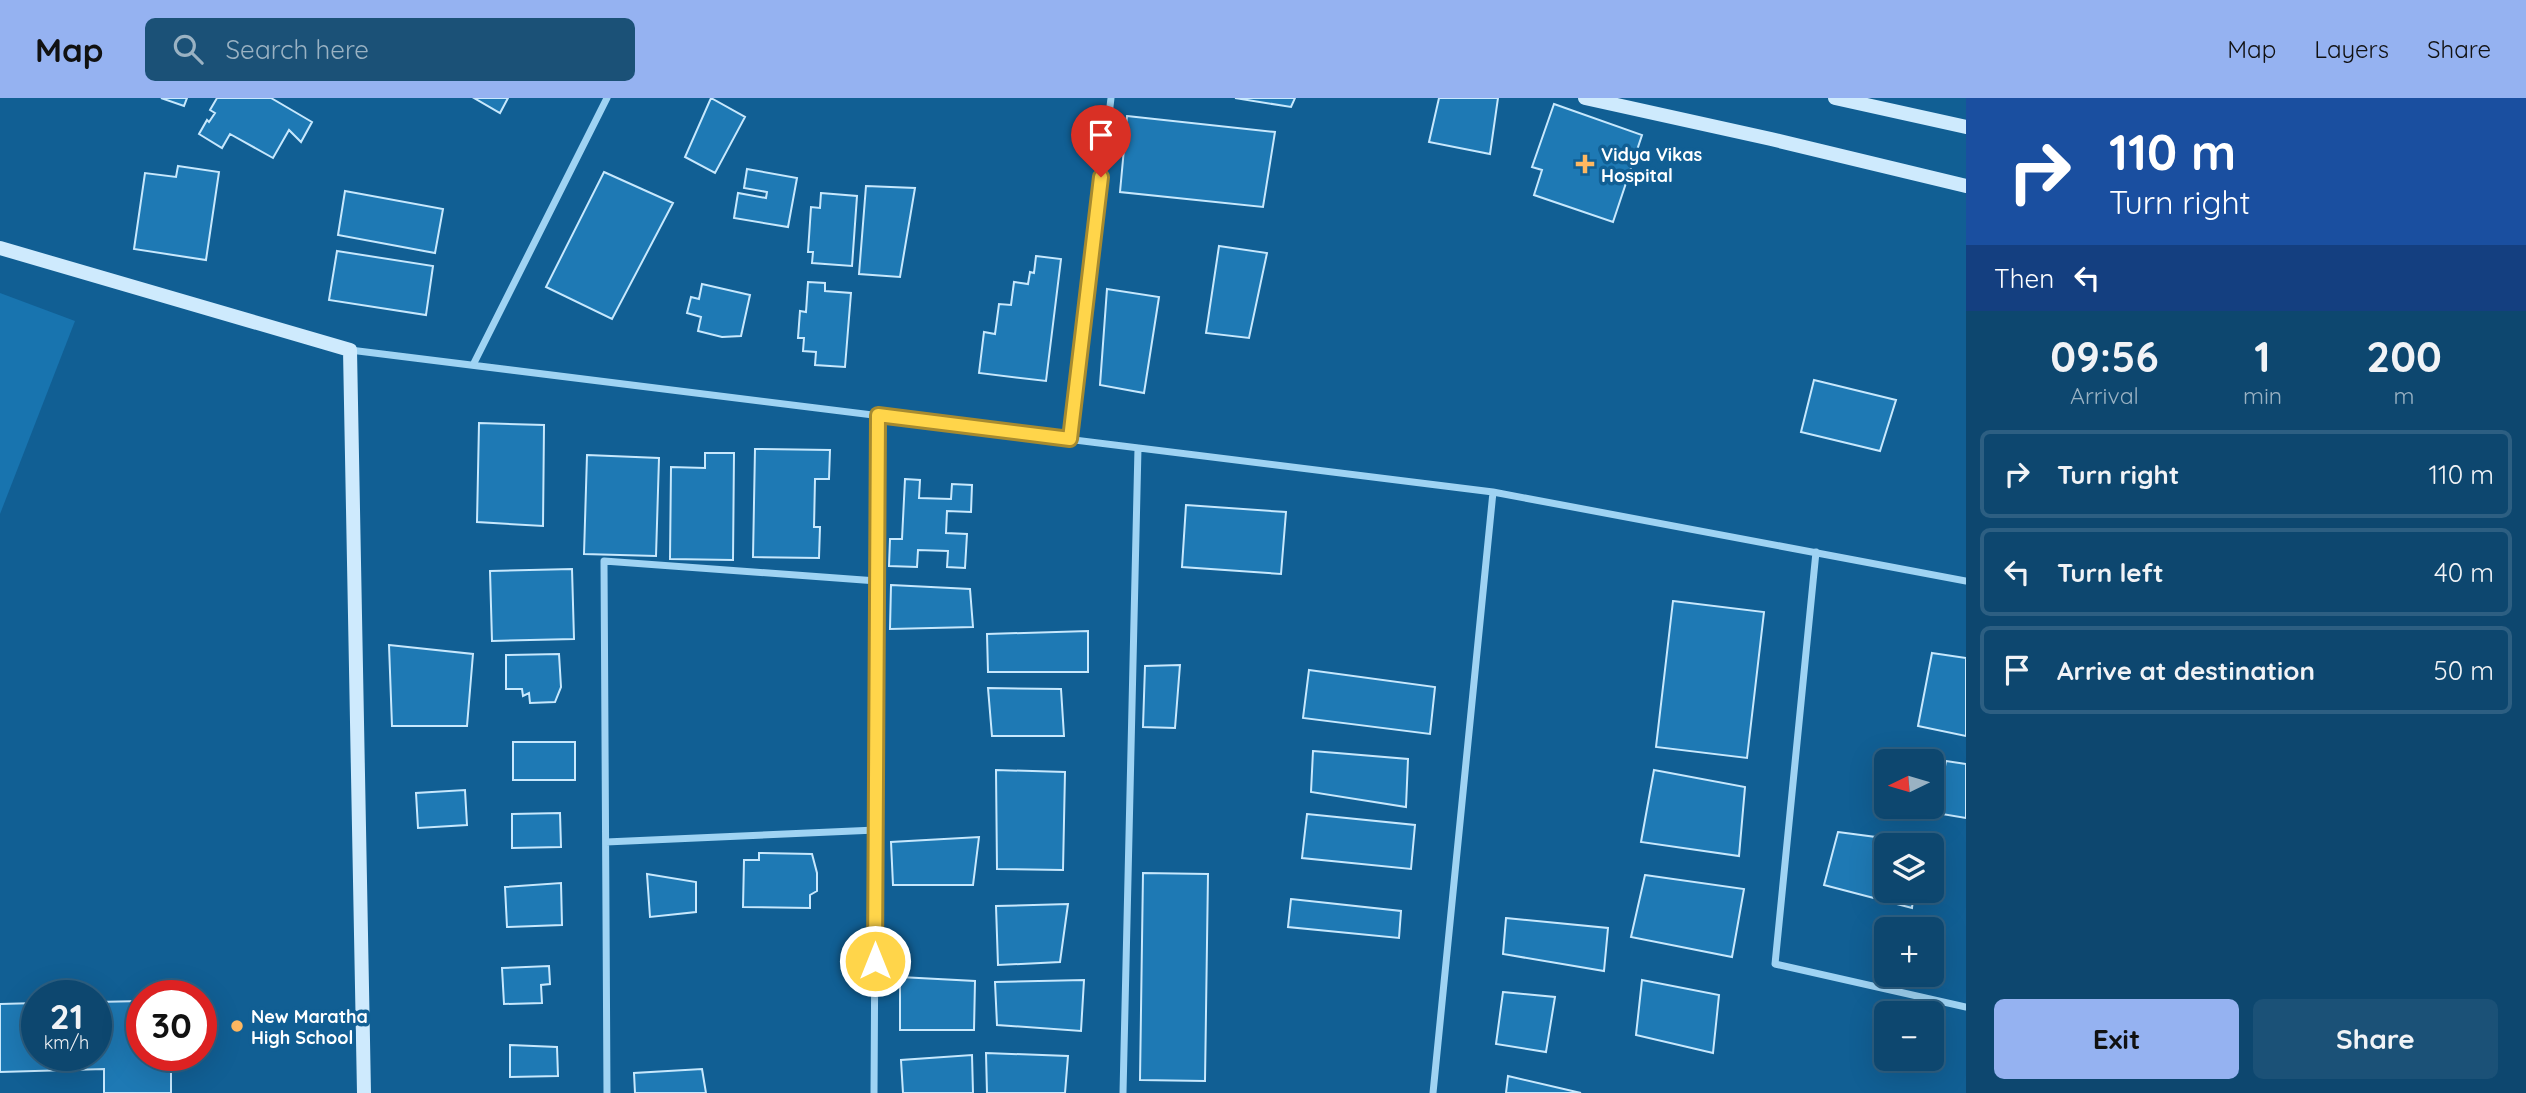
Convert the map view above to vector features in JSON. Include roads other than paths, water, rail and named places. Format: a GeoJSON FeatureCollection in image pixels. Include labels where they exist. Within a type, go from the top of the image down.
{"type":"FeatureCollection","features":[{"type":"Feature","properties":{"kind":"street"},"geometry":{"type":"LineString","coordinates":[[473,365],[607,98]]}},
{"type":"Feature","properties":{"kind":"street"},"geometry":{"type":"LineString","coordinates":[[1070,439],[1111,98]]}},
{"type":"Feature","properties":{"kind":"street"},"geometry":{"type":"LineString","coordinates":[[1585,98],[1966,186]]}},
{"type":"Feature","properties":{"kind":"street"},"geometry":{"type":"LineString","coordinates":[[1835,98],[1966,127]]}},
{"type":"Feature","properties":{"kind":"street"},"geometry":{"type":"LineString","coordinates":[[0,248],[350,350],[1493,492],[1966,581]]}},
{"type":"Feature","properties":{"kind":"street"},"geometry":{"type":"LineString","coordinates":[[350,350],[364,1093]]}},
{"type":"Feature","properties":{"kind":"street"},"geometry":{"type":"LineString","coordinates":[[874,1093],[878,415]]}},
{"type":"Feature","properties":{"kind":"street"},"geometry":{"type":"LineString","coordinates":[[1123,1093],[1138,447]]}},
{"type":"Feature","properties":{"kind":"street"},"geometry":{"type":"LineString","coordinates":[[1433,1093],[1493,492]]}},
{"type":"Feature","properties":{"kind":"street"},"geometry":{"type":"LineString","coordinates":[[1816,552],[1775,964],[1966,1007]]}},
{"type":"Feature","properties":{"kind":"street"},"geometry":{"type":"LineString","coordinates":[[607,1093],[604,561],[877,582]]}},
{"type":"Feature","properties":{"kind":"street"},"geometry":{"type":"LineString","coordinates":[[606,842],[876,830]]}},
{"type":"Feature","properties":{"kind":"place","name":"Vidya Vikas Hospital"},"geometry":{"type":"Point","coordinates":[1585,164]}},
{"type":"Feature","properties":{"kind":"place","name":"New Maratha High School"},"geometry":{"type":"Point","coordinates":[237,1026]}}]}
